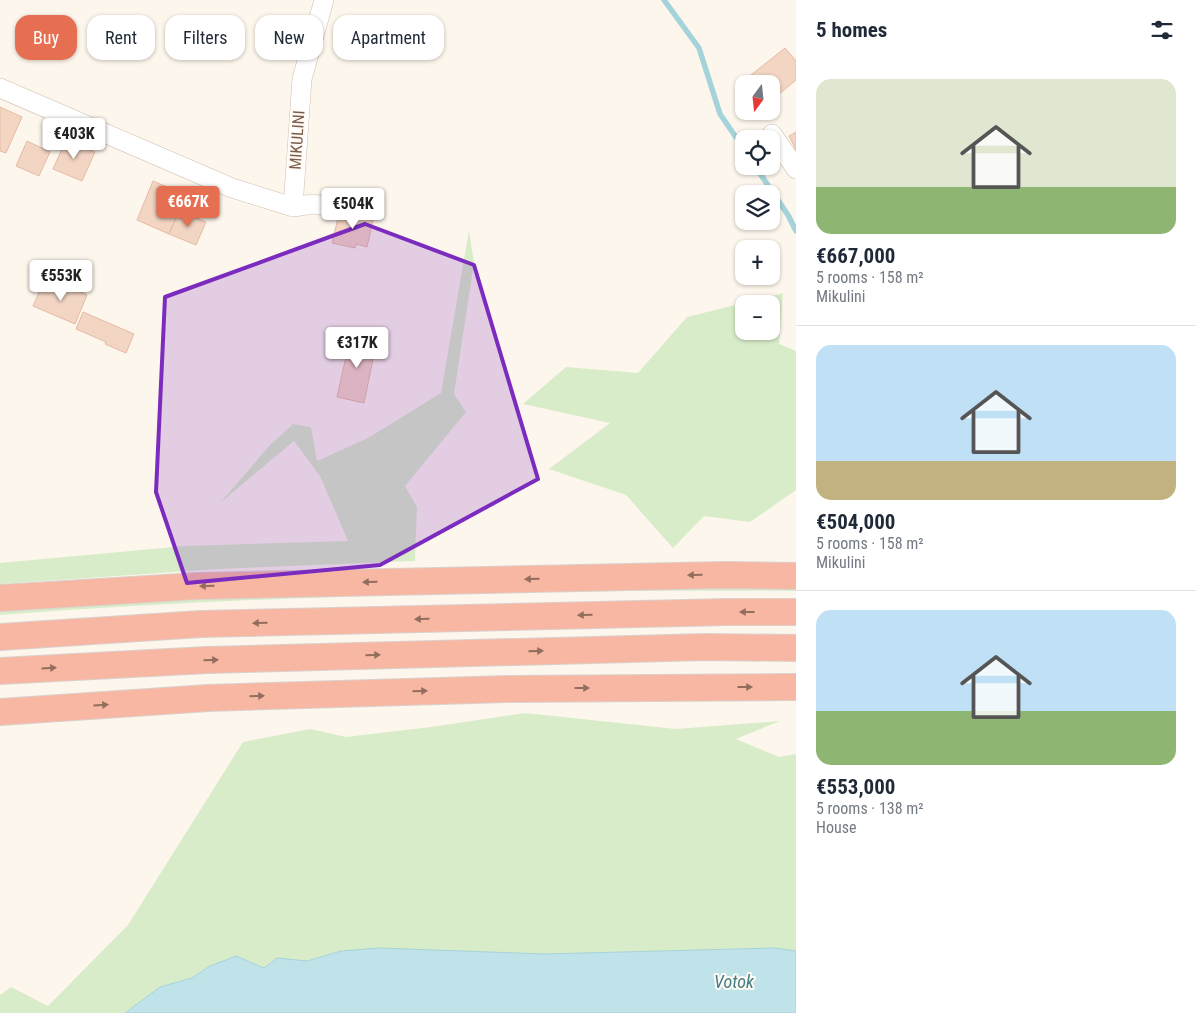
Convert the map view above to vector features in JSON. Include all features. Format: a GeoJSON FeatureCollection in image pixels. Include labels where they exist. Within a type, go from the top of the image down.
{"type":"FeatureCollection","features":[{"type":"Feature","properties":{"kind":"highway"},"geometry":{"type":"LineString","coordinates":[[0,598],[197,586],[723,575],[796,576]]}},
{"type":"Feature","properties":{"kind":"highway"},"geometry":{"type":"LineString","coordinates":[[0,637],[201,624],[796,612]]}},
{"type":"Feature","properties":{"kind":"highway"},"geometry":{"type":"LineString","coordinates":[[0,671],[207,660],[706,647],[796,648]]}},
{"type":"Feature","properties":{"kind":"highway"},"geometry":{"type":"LineString","coordinates":[[0,712],[208,698],[507,689],[796,687]]}},
{"type":"Feature","properties":{"kind":"street","name":"MIKULINI"},"geometry":{"type":"LineString","coordinates":[[293,207],[302,79],[324,0]]}},
{"type":"Feature","properties":{"kind":"street"},"geometry":{"type":"LineString","coordinates":[[0,88],[232,188],[293,207],[313,204],[349,210]]}},
{"type":"Feature","properties":{"kind":"street"},"geometry":{"type":"LineString","coordinates":[[780,146],[796,169]]}},
{"type":"Feature","properties":{"kind":"highlighted area"},"geometry":{"type":"Polygon","coordinates":[[[365,224],[474,265],[538,479],[380,565],[187,583],[156,492],[165,297],[365,224]]]}},
{"type":"Feature","properties":{"kind":"green space"},"geometry":{"type":"Polygon","coordinates":[[[469,230],[474,263],[454,394],[466,412],[405,486],[417,507],[415,561],[218,569],[0,584],[0,563],[184,546],[348,541],[320,476],[294,441],[220,503],[270,445],[293,424],[311,427],[317,461],[368,438],[441,393],[469,230]]]}},
{"type":"Feature","properties":{"kind":"green space"},"geometry":{"type":"Polygon","coordinates":[[[783,293],[780,331],[780,295],[775,295],[783,293]]]}},
{"type":"Feature","properties":{"kind":"green space"},"geometry":{"type":"Polygon","coordinates":[[[735,305],[735,340],[779,340],[779,344],[796,351],[796,490],[750,522],[704,516],[673,548],[626,495],[549,469],[610,423],[523,404],[566,367],[638,373],[687,317],[735,305]]]}},
{"type":"Feature","properties":{"kind":"green space"},"geometry":{"type":"Polygon","coordinates":[[[796,587],[796,591],[498,592],[298,598],[0,615],[0,611],[193,598],[303,593],[796,587]]]}},
{"type":"Feature","properties":{"kind":"green space"},"geometry":{"type":"Polygon","coordinates":[[[525,713],[676,729],[780,721],[736,739],[779,757],[796,754],[796,951],[775,948],[544,954],[341,951],[307,961],[277,958],[264,968],[236,956],[210,966],[192,978],[160,987],[125,1013],[0,1013],[0,995],[11,987],[48,1006],[128,925],[243,742],[310,729],[346,737],[525,713]]]}},
{"type":"Feature","properties":{"kind":"water","name":"Votok"},"geometry":{"type":"Polygon","coordinates":[[[379,948],[544,954],[775,948],[796,951],[796,1013],[125,1013],[160,987],[192,978],[210,966],[236,956],[264,968],[277,958],[307,961],[341,951],[379,948]]]}},
{"type":"Feature","properties":{"kind":"building"},"geometry":{"type":"Polygon","coordinates":[[[785,48],[796,61],[796,80],[780,93],[780,75],[751,75],[785,48]]]}},
{"type":"Feature","properties":{"kind":"building"},"geometry":{"type":"Polygon","coordinates":[[[0,107],[22,117],[6,153],[0,151],[0,107]]]}},
{"type":"Feature","properties":{"kind":"building"},"geometry":{"type":"Polygon","coordinates":[[[796,132],[796,150],[789,136],[796,132]]]}},
{"type":"Feature","properties":{"kind":"building"},"geometry":{"type":"Polygon","coordinates":[[[66,140],[95,152],[82,181],[53,169],[66,140]]]}},
{"type":"Feature","properties":{"kind":"building"},"geometry":{"type":"Polygon","coordinates":[[[27,141],[50,152],[39,176],[16,166],[27,141]]]}},
{"type":"Feature","properties":{"kind":"building"},"geometry":{"type":"Polygon","coordinates":[[[153,181],[186,195],[169,234],[137,220],[153,181]]]}},
{"type":"Feature","properties":{"kind":"building"},"geometry":{"type":"Polygon","coordinates":[[[179,211],[206,222],[196,245],[169,234],[179,211]]]}},
{"type":"Feature","properties":{"kind":"building"},"geometry":{"type":"Polygon","coordinates":[[[358,213],[374,216],[367,247],[356,244],[355,248],[332,243],[339,214],[357,218],[358,213]]]}},
{"type":"Feature","properties":{"kind":"building"},"geometry":{"type":"Polygon","coordinates":[[[54,281],[87,295],[75,324],[33,306],[40,290],[49,294],[54,281]]]}},
{"type":"Feature","properties":{"kind":"building"},"geometry":{"type":"Polygon","coordinates":[[[83,312],[134,334],[126,353],[76,329],[83,312]]]}},
{"type":"Feature","properties":{"kind":"building"},"geometry":{"type":"Polygon","coordinates":[[[351,334],[377,340],[364,403],[337,397],[351,334]]]}},
{"type":"Feature","properties":{"kind":"waterway"},"geometry":{"type":"LineString","coordinates":[[664,0],[699,48],[720,114],[735,136]]}},
{"type":"Feature","properties":{"kind":"waterway"},"geometry":{"type":"LineString","coordinates":[[761,175],[788,215],[796,231]]}}]}
